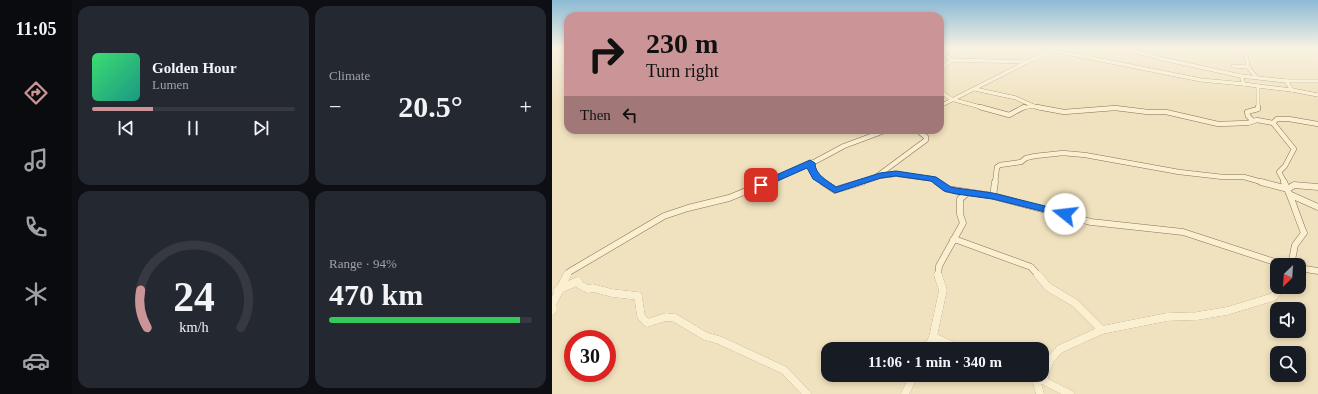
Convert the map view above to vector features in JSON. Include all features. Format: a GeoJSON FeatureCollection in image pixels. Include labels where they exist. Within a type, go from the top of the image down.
{"type":"FeatureCollection","features":[{"type":"Feature","properties":{"kind":"street"},"geometry":{"type":"LineString","coordinates":[[944,103],[1020,66]]}},
{"type":"Feature","properties":{"kind":"street"},"geometry":{"type":"LineString","coordinates":[[1133,66],[1201,80],[1269,87],[1318,95]]}},
{"type":"Feature","properties":{"kind":"street"},"geometry":{"type":"LineString","coordinates":[[1197,66],[1241,76],[1264,79],[1318,81]]}},
{"type":"Feature","properties":{"kind":"street"},"geometry":{"type":"LineString","coordinates":[[1248,66],[1256,77]]}},
{"type":"Feature","properties":{"kind":"street"},"geometry":{"type":"LineString","coordinates":[[1241,76],[1244,84]]}},
{"type":"Feature","properties":{"kind":"street"},"geometry":{"type":"LineString","coordinates":[[1264,79],[1269,87]]}},
{"type":"Feature","properties":{"kind":"street"},"geometry":{"type":"LineString","coordinates":[[1286,81],[1292,90]]}},
{"type":"Feature","properties":{"kind":"street"},"geometry":{"type":"LineString","coordinates":[[1253,121],[1248,116],[1247,112],[1258,109],[1258,86]]}},
{"type":"Feature","properties":{"kind":"street"},"geometry":{"type":"LineString","coordinates":[[976,89],[1016,98],[1036,107]]}},
{"type":"Feature","properties":{"kind":"street"},"geometry":{"type":"LineString","coordinates":[[944,93],[951,99],[1009,115],[1015,113],[1020,108],[1036,107],[1064,112],[1115,108],[1148,112],[1166,112],[1218,124],[1248,123],[1253,121],[1273,123],[1294,150],[1285,166],[1279,172],[1291,195],[1293,206],[1304,233],[1295,246],[1292,258]]}},
{"type":"Feature","properties":{"kind":"street"},"geometry":{"type":"LineString","coordinates":[[1273,123],[1277,119],[1289,119],[1318,124]]}},
{"type":"Feature","properties":{"kind":"street"},"geometry":{"type":"LineString","coordinates":[[552,311],[552,305],[558,291],[569,272],[664,216],[688,208],[729,198],[810,163],[844,146],[876,134]]}},
{"type":"Feature","properties":{"kind":"street"},"geometry":{"type":"LineString","coordinates":[[876,177],[926,140],[926,137],[922,134]]}},
{"type":"Feature","properties":{"kind":"street"},"geometry":{"type":"LineString","coordinates":[[993,196],[994,178],[1000,165],[1021,162],[1026,158],[1035,156],[1064,153],[1085,155],[1179,172],[1223,177],[1244,177],[1288,189],[1294,185],[1318,187]]}},
{"type":"Feature","properties":{"kind":"street"},"geometry":{"type":"LineString","coordinates":[[810,163],[816,177],[835,190],[876,177],[896,174],[933,179],[948,189],[993,196],[1091,222],[1183,232],[1270,260]]}},
{"type":"Feature","properties":{"kind":"street"},"geometry":{"type":"LineString","coordinates":[[930,342],[933,337],[943,290],[937,274],[939,266],[963,222],[960,214],[960,198],[967,193]]}},
{"type":"Feature","properties":{"kind":"street"},"geometry":{"type":"LineString","coordinates":[[1291,195],[1318,206]]}},
{"type":"Feature","properties":{"kind":"street"},"geometry":{"type":"LineString","coordinates":[[953,240],[957,240],[1031,267],[1048,287],[1075,303],[1102,330]]}},
{"type":"Feature","properties":{"kind":"street"},"geometry":{"type":"LineString","coordinates":[[1306,269],[1318,270]]}},
{"type":"Feature","properties":{"kind":"street"},"geometry":{"type":"LineString","coordinates":[[558,291],[578,281],[580,285],[588,289],[593,288],[612,293],[638,296],[641,316],[647,323],[666,317],[675,318],[705,336],[719,340],[784,370],[807,394]]}},
{"type":"Feature","properties":{"kind":"street"},"geometry":{"type":"LineString","coordinates":[[1049,363],[1060,349],[1102,330],[1167,317],[1198,316],[1228,311],[1273,297],[1276,294]]}},
{"type":"Feature","properties":{"kind":"street"},"geometry":{"type":"LineString","coordinates":[[933,337],[945,342]]}},
{"type":"Feature","properties":{"kind":"street"},"geometry":{"type":"LineString","coordinates":[[905,394],[911,382]]}},
{"type":"Feature","properties":{"kind":"street"},"geometry":{"type":"LineString","coordinates":[[1038,382],[1040,394]]}},
{"type":"Feature","properties":{"kind":"street"},"geometry":{"type":"LineString","coordinates":[[1044,382],[1070,394]]}},
{"type":"Feature","properties":{"kind":"route"},"geometry":{"type":"LineString","coordinates":[[761,185],[810,163],[816,177],[835,190],[880,176],[896,174],[933,179],[948,189],[993,196],[1065,214]]}}]}
